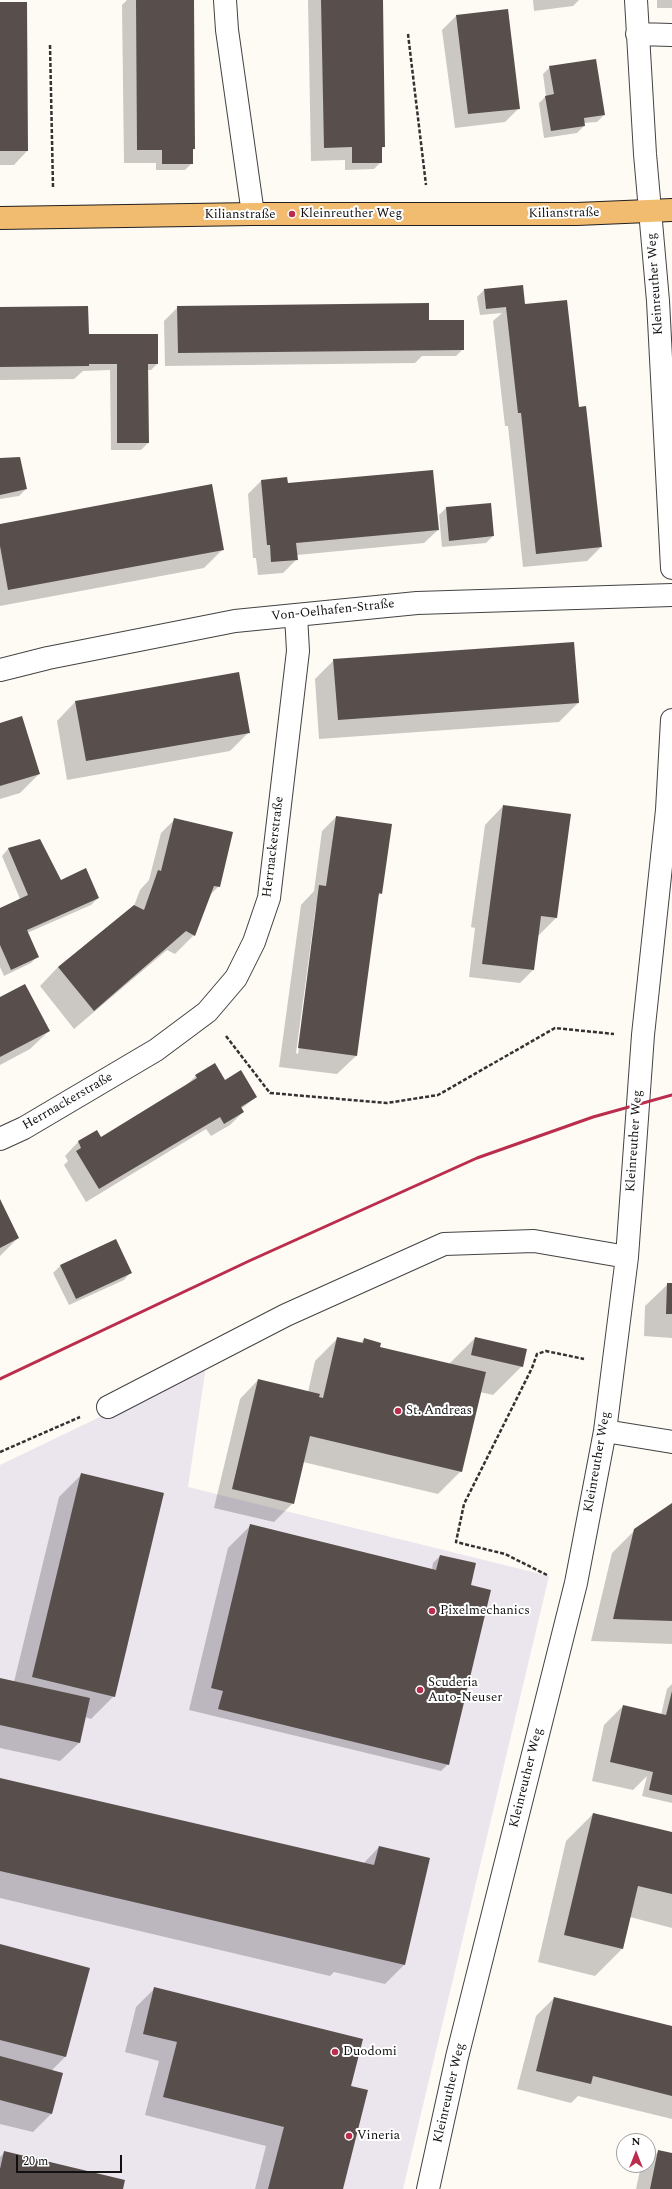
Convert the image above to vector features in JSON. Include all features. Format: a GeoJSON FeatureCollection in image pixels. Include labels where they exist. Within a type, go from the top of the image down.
{"type":"FeatureCollection","features":[{"type":"Feature","properties":{"kind":"main road","name":"Kilianstraße"},"geometry":{"type":"LineString","coordinates":[[0,218],[253,214],[577,214],[672,210]]}},
{"type":"Feature","properties":{"kind":"street"},"geometry":{"type":"LineString","coordinates":[[225,0],[227,30],[253,214]]}},
{"type":"Feature","properties":{"kind":"street","name":"Kleinreuther Weg"},"geometry":{"type":"LineString","coordinates":[[636,0],[637,34],[658,302],[672,568]]}},
{"type":"Feature","properties":{"kind":"street"},"geometry":{"type":"LineString","coordinates":[[637,34],[672,35]]}},
{"type":"Feature","properties":{"kind":"street","name":"Von-Oelhafen-Straße"},"geometry":{"type":"LineString","coordinates":[[0,670],[48,658],[235,621],[417,603],[672,595]]}},
{"type":"Feature","properties":{"kind":"street","name":"Herrnackerstraße"},"geometry":{"type":"LineString","coordinates":[[0,1139],[24,1128],[156,1050],[207,1012],[236,978],[254,942],[269,898],[298,651],[296,615]]}},
{"type":"Feature","properties":{"kind":"street","name":"Kleinreuther Weg"},"geometry":{"type":"LineString","coordinates":[[428,2189],[457,2056],[576,1583],[605,1431],[627,1257],[643,1035],[668,810],[672,720]]}},
{"type":"Feature","properties":{"kind":"street"},"geometry":{"type":"LineString","coordinates":[[108,1407],[286,1315],[444,1244],[534,1241],[627,1257]]}},
{"type":"Feature","properties":{"kind":"street"},"geometry":{"type":"LineString","coordinates":[[605,1431],[672,1442]]}},
{"type":"Feature","properties":{"kind":"path"},"geometry":{"type":"LineString","coordinates":[[408,34],[430,215]]}},
{"type":"Feature","properties":{"kind":"path"},"geometry":{"type":"LineString","coordinates":[[50,45],[53,217]]}},
{"type":"Feature","properties":{"kind":"path"},"geometry":{"type":"LineString","coordinates":[[207,1012],[270,1092],[386,1103],[438,1095],[555,1028],[643,1035]]}},
{"type":"Feature","properties":{"kind":"path"},"geometry":{"type":"LineString","coordinates":[[576,1583],[549,1576],[505,1554],[456,1542],[464,1504],[532,1368],[537,1354],[546,1351],[614,1365]]}},
{"type":"Feature","properties":{"kind":"path"},"geometry":{"type":"LineString","coordinates":[[0,1452],[59,1425],[108,1407]]}},
{"type":"Feature","properties":{"kind":"shaded area"},"geometry":{"type":"Polygon","coordinates":[[[206,1366],[188,1487],[549,1576],[403,2189],[0,2189],[0,1465],[206,1366]]]}},
{"type":"Feature","properties":{"kind":"building"},"geometry":{"type":"Polygon","coordinates":[[[136,0],[194,0],[195,149],[193,149],[193,164],[162,164],[162,150],[137,150],[136,0]]]}},
{"type":"Feature","properties":{"kind":"building"},"geometry":{"type":"Polygon","coordinates":[[[321,0],[383,0],[385,147],[382,147],[382,163],[352,163],[352,147],[324,148],[321,0]]]}},
{"type":"Feature","properties":{"kind":"building"},"geometry":{"type":"Polygon","coordinates":[[[0,2],[27,2],[28,151],[0,151],[0,2]]]}},
{"type":"Feature","properties":{"kind":"building"},"geometry":{"type":"Polygon","coordinates":[[[508,9],[520,109],[468,114],[456,15],[508,9]]]}},
{"type":"Feature","properties":{"kind":"building"},"geometry":{"type":"Polygon","coordinates":[[[596,59],[605,115],[584,118],[585,126],[551,131],[545,96],[554,94],[549,66],[596,59]]]}},
{"type":"Feature","properties":{"kind":"building"},"geometry":{"type":"Polygon","coordinates":[[[523,285],[525,304],[567,300],[579,407],[586,406],[602,547],[536,554],[521,413],[518,413],[506,307],[486,309],[484,289],[523,285]]]}},
{"type":"Feature","properties":{"kind":"building"},"geometry":{"type":"Polygon","coordinates":[[[429,303],[429,320],[464,320],[464,350],[178,353],[177,306],[429,303]]]}},
{"type":"Feature","properties":{"kind":"building"},"geometry":{"type":"Polygon","coordinates":[[[88,306],[89,334],[158,334],[158,364],[148,364],[149,443],[117,443],[117,364],[89,364],[89,366],[0,367],[0,307],[88,306]]]}},
{"type":"Feature","properties":{"kind":"building"},"geometry":{"type":"Polygon","coordinates":[[[20,457],[27,489],[0,495],[0,458],[20,457]]]}},
{"type":"Feature","properties":{"kind":"building"},"geometry":{"type":"Polygon","coordinates":[[[433,470],[439,530],[296,543],[298,560],[271,562],[270,545],[267,545],[261,480],[287,477],[288,483],[433,470]]]}},
{"type":"Feature","properties":{"kind":"building"},"geometry":{"type":"Polygon","coordinates":[[[212,484],[224,550],[8,590],[0,546],[0,524],[212,484]]]}},
{"type":"Feature","properties":{"kind":"building"},"geometry":{"type":"Polygon","coordinates":[[[491,503],[494,536],[449,541],[446,507],[491,503]]]}},
{"type":"Feature","properties":{"kind":"building"},"geometry":{"type":"Polygon","coordinates":[[[574,642],[579,703],[338,720],[333,659],[574,642]]]}},
{"type":"Feature","properties":{"kind":"building"},"geometry":{"type":"Polygon","coordinates":[[[239,672],[250,733],[86,761],[75,701],[239,672]]]}},
{"type":"Feature","properties":{"kind":"building"},"geometry":{"type":"Polygon","coordinates":[[[22,716],[40,774],[0,786],[0,723],[22,716]]]}},
{"type":"Feature","properties":{"kind":"building"},"geometry":{"type":"Polygon","coordinates":[[[503,805],[571,814],[557,918],[541,916],[534,970],[482,964],[503,805]]]}},
{"type":"Feature","properties":{"kind":"building"},"geometry":{"type":"Polygon","coordinates":[[[336,816],[392,824],[382,894],[379,893],[357,1056],[298,1048],[319,885],[326,886],[336,816]]]}},
{"type":"Feature","properties":{"kind":"building"},"geometry":{"type":"Polygon","coordinates":[[[174,818],[233,832],[220,887],[214,886],[195,936],[186,931],[94,1011],[58,967],[134,905],[144,910],[158,870],[161,871],[174,818]]]}},
{"type":"Feature","properties":{"kind":"building"},"geometry":{"type":"Polygon","coordinates":[[[40,839],[61,880],[86,868],[99,898],[27,930],[39,957],[11,970],[0,945],[0,908],[28,895],[8,848],[40,839]]]}},
{"type":"Feature","properties":{"kind":"building"},"geometry":{"type":"Polygon","coordinates":[[[25,984],[50,1031],[0,1057],[0,997],[25,984]]]}},
{"type":"Feature","properties":{"kind":"building"},"geometry":{"type":"Polygon","coordinates":[[[215,1063],[225,1080],[241,1070],[257,1097],[241,1107],[244,1112],[224,1124],[220,1117],[99,1189],[76,1151],[81,1148],[78,1141],[97,1130],[101,1137],[197,1078],[195,1075],[215,1063]]]}},
{"type":"Feature","properties":{"kind":"building"},"geometry":{"type":"Polygon","coordinates":[[[0,1199],[19,1238],[0,1248],[0,1199]]]}},
{"type":"Feature","properties":{"kind":"building"},"geometry":{"type":"Polygon","coordinates":[[[116,1239],[132,1273],[76,1299],[60,1265],[116,1239]]]}},
{"type":"Feature","properties":{"kind":"building"},"geometry":{"type":"Polygon","coordinates":[[[667,1283],[672,1283],[672,1314],[666,1314],[667,1283]]]}},
{"type":"Feature","properties":{"kind":"building","name":"St. Andreas"},"geometry":{"type":"Polygon","coordinates":[[[337,1337],[363,1343],[364,1338],[381,1343],[380,1347],[486,1372],[462,1472],[310,1436],[294,1504],[232,1489],[258,1379],[320,1394],[319,1397],[323,1398],[337,1337]]]}},
{"type":"Feature","properties":{"kind":"building"},"geometry":{"type":"Polygon","coordinates":[[[475,1337],[527,1349],[523,1367],[471,1355],[475,1337]]]}},
{"type":"Feature","properties":{"kind":"building"},"geometry":{"type":"Polygon","coordinates":[[[81,1473],[164,1493],[115,1697],[32,1677],[81,1473]]]}},
{"type":"Feature","properties":{"kind":"building"},"geometry":{"type":"Polygon","coordinates":[[[672,1503],[672,1621],[613,1619],[634,1529],[672,1503]]]}},
{"type":"Feature","properties":{"kind":"building"},"geometry":{"type":"Polygon","coordinates":[[[250,1524],[436,1570],[440,1555],[476,1563],[471,1585],[491,1590],[449,1765],[218,1709],[223,1691],[211,1688],[250,1524]]]}},
{"type":"Feature","properties":{"kind":"building"},"geometry":{"type":"Polygon","coordinates":[[[0,1678],[90,1698],[80,1743],[0,1725],[0,1678]]]}},
{"type":"Feature","properties":{"kind":"building"},"geometry":{"type":"Polygon","coordinates":[[[672,1691],[672,1795],[649,1790],[653,1772],[610,1762],[623,1705],[666,1715],[672,1691]]]}},
{"type":"Feature","properties":{"kind":"building"},"geometry":{"type":"Polygon","coordinates":[[[0,1778],[374,1865],[379,1846],[430,1858],[405,1965],[0,1871],[0,1778]]]}},
{"type":"Feature","properties":{"kind":"building"},"geometry":{"type":"Polygon","coordinates":[[[593,1813],[672,1832],[672,1894],[638,1886],[623,1949],[564,1935],[593,1813]]]}},
{"type":"Feature","properties":{"kind":"building"},"geometry":{"type":"Polygon","coordinates":[[[0,1944],[90,1968],[66,2057],[0,2040],[0,1944]]]}},
{"type":"Feature","properties":{"kind":"building"},"geometry":{"type":"Polygon","coordinates":[[[154,1987],[363,2039],[351,2086],[368,2090],[343,2189],[268,2189],[284,2127],[163,2097],[177,2042],[143,2034],[154,1987]]]}},
{"type":"Feature","properties":{"kind":"building"},"geometry":{"type":"Polygon","coordinates":[[[554,1997],[672,2026],[672,2096],[593,2076],[591,2084],[536,2071],[554,1997]]]}},
{"type":"Feature","properties":{"kind":"building"},"geometry":{"type":"Polygon","coordinates":[[[0,2056],[63,2073],[52,2114],[0,2100],[0,2056]]]}},
{"type":"Feature","properties":{"kind":"building"},"geometry":{"type":"Polygon","coordinates":[[[658,2150],[672,2153],[672,2189],[650,2189],[653,2173],[656,2173],[658,2150]]]}},
{"type":"Feature","properties":{"kind":"building"},"geometry":{"type":"Polygon","coordinates":[[[4,2151],[125,2180],[123,2189],[0,2189],[0,2169],[4,2151]]]}},
{"type":"Feature","properties":{"kind":"railway"},"geometry":{"type":"LineString","coordinates":[[0,1379],[249,1261],[477,1158],[593,1117],[672,1095]]}},
{"type":"Feature","properties":{"kind":"place","name":"Kleinreuther Weg"},"geometry":{"type":"Point","coordinates":[292,214]}},
{"type":"Feature","properties":{"kind":"place","name":"St. Andreas"},"geometry":{"type":"Point","coordinates":[398,1411]}},
{"type":"Feature","properties":{"kind":"place","name":"Pixelmechanics"},"geometry":{"type":"Point","coordinates":[432,1611]}},
{"type":"Feature","properties":{"kind":"place","name":"Scuderia Auto-Neuser"},"geometry":{"type":"Point","coordinates":[420,1690]}},
{"type":"Feature","properties":{"kind":"place","name":"Duodomi"},"geometry":{"type":"Point","coordinates":[335,2052]}},
{"type":"Feature","properties":{"kind":"place","name":"Vineria"},"geometry":{"type":"Point","coordinates":[349,2136]}}]}
